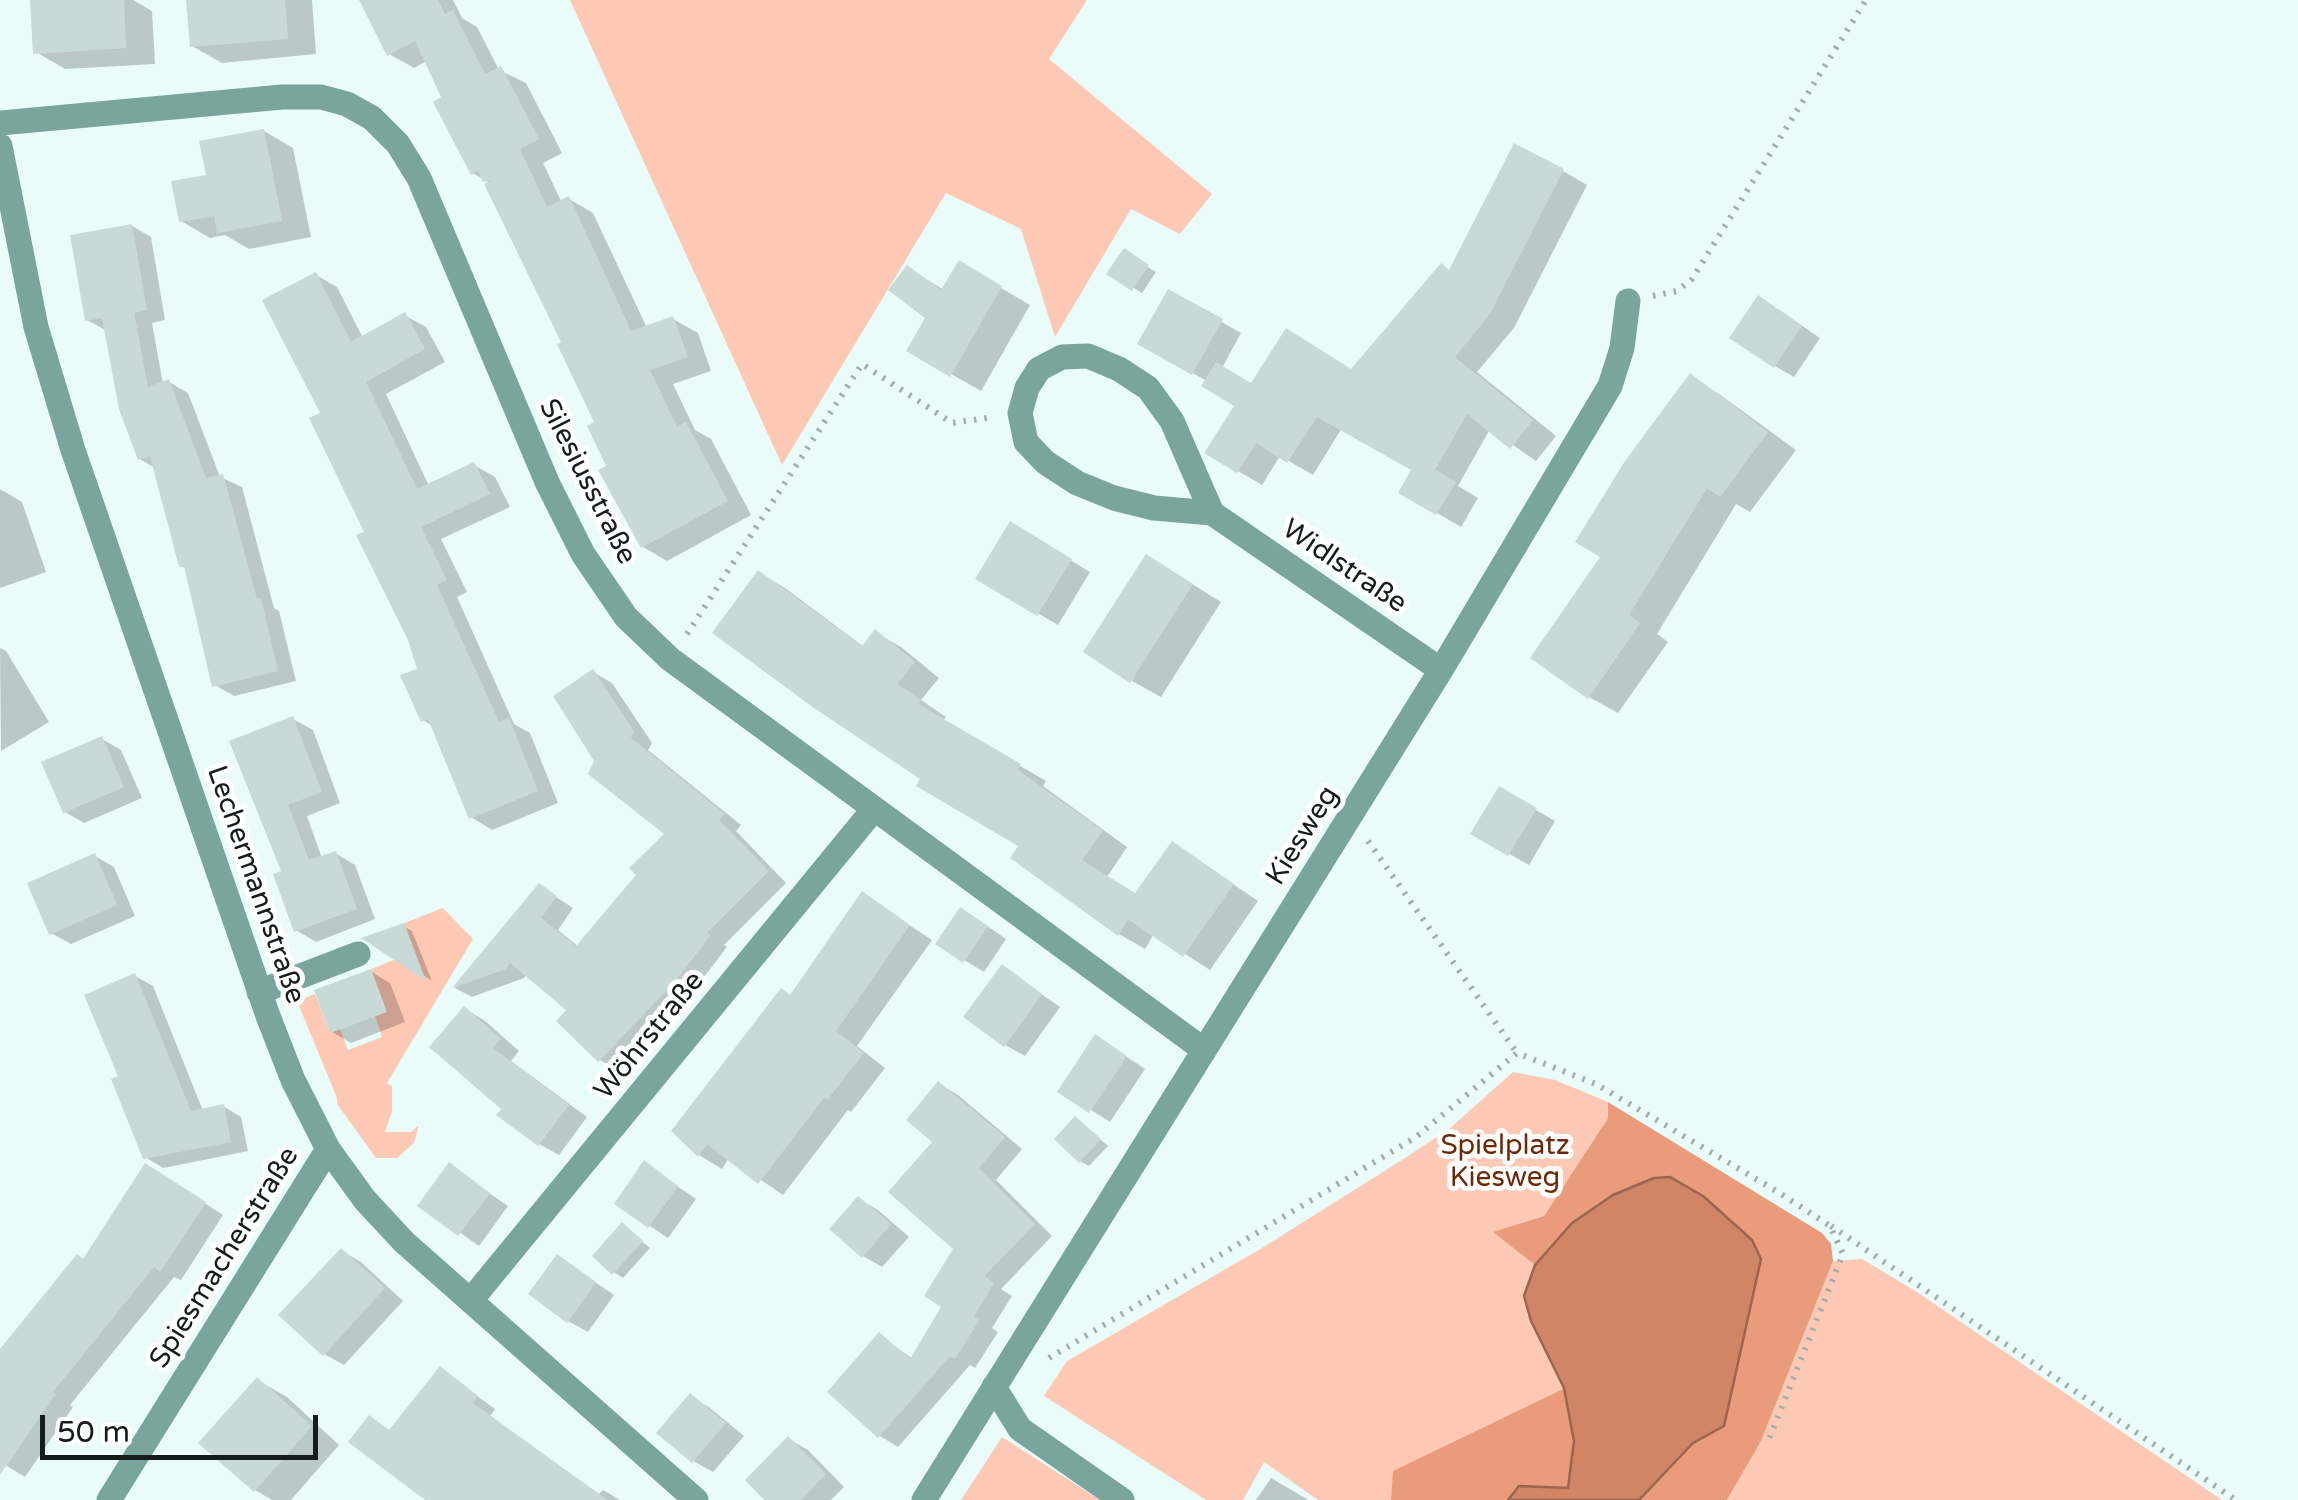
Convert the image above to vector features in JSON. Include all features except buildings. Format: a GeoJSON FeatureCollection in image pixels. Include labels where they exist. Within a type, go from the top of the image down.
{"type":"FeatureCollection","features":[{"type":"Feature","properties":{"kind":"street","name":"Silesiusstraße"},"geometry":{"type":"LineString","coordinates":[[0,124],[282,97],[322,97],[347,104],[372,118],[398,144],[419,178],[547,482],[583,554],[626,617],[670,659],[1204,1050]]}},
{"type":"Feature","properties":{"kind":"street","name":"Lechermannstraße"},"geometry":{"type":"LineString","coordinates":[[0,146],[36,327],[73,450],[292,1080],[328,1148],[366,1200],[404,1242],[696,1500]]}},
{"type":"Feature","properties":{"kind":"street","name":"Kiesweg"},"geometry":{"type":"LineString","coordinates":[[924,1500],[1441,670],[1610,386],[1622,348],[1628,301]]}},
{"type":"Feature","properties":{"kind":"street"},"geometry":{"type":"LineString","coordinates":[[1020,413],[1027,388],[1039,369],[1062,357],[1088,356],[1119,368],[1148,388],[1172,421],[1212,513]]}},
{"type":"Feature","properties":{"kind":"street","name":"Widlstraße"},"geometry":{"type":"LineString","coordinates":[[1020,413],[1026,442],[1046,462],[1078,482],[1114,498],[1154,508],[1212,513],[1441,670]]}},
{"type":"Feature","properties":{"kind":"street","name":"Wöhrstraße"},"geometry":{"type":"LineString","coordinates":[[471,1300],[874,809]]}},
{"type":"Feature","properties":{"kind":"street"},"geometry":{"type":"LineString","coordinates":[[260,992],[358,954]]}},
{"type":"Feature","properties":{"kind":"street","name":"Spiesmacherstraße"},"geometry":{"type":"LineString","coordinates":[[109,1500],[328,1148]]}},
{"type":"Feature","properties":{"kind":"street"},"geometry":{"type":"LineString","coordinates":[[1001,1377],[1020,1429],[1122,1500]]}},
{"type":"Feature","properties":{"kind":"path"},"geometry":{"type":"LineString","coordinates":[[1628,301],[1677,291],[1692,279],[1866,0]]}},
{"type":"Feature","properties":{"kind":"path"},"geometry":{"type":"LineString","coordinates":[[670,659],[862,364],[952,423],[1020,413]]}},
{"type":"Feature","properties":{"kind":"path"},"geometry":{"type":"LineString","coordinates":[[1351,816],[1517,1053],[1596,1084],[1715,1153],[2236,1500]]}},
{"type":"Feature","properties":{"kind":"path"},"geometry":{"type":"LineString","coordinates":[[1001,1377],[1046,1360],[1416,1137],[1517,1053]]}},
{"type":"Feature","properties":{"kind":"path"},"geometry":{"type":"LineString","coordinates":[[1766,1444],[1842,1254],[1830,1226]]}},
{"type":"Feature","properties":{"kind":"green space"},"geometry":{"type":"Polygon","coordinates":[[[570,0],[1087,0],[1049,59],[1212,194],[1180,234],[1131,209],[1055,337],[1021,229],[946,193],[782,465],[570,0]]]}},
{"type":"Feature","properties":{"kind":"green space"},"geometry":{"type":"Polygon","coordinates":[[[443,908],[473,939],[387,1083],[392,1086],[392,1111],[385,1132],[411,1132],[419,1125],[414,1143],[397,1158],[376,1158],[337,1104],[297,1001],[315,994],[330,1033],[340,1029],[348,1050],[382,1037],[375,1016],[386,1011],[371,969],[414,952],[404,923],[443,908]]]}},
{"type":"Feature","properties":{"kind":"green space","name":"Spielplatz Kiesweg"},"geometry":{"type":"Polygon","coordinates":[[[1513,1072],[1555,1080],[1608,1102],[1608,1118],[1544,1216],[1494,1232],[1535,1265],[1524,1296],[1531,1321],[1565,1388],[1394,1471],[1391,1500],[1318,1500],[1264,1462],[1243,1500],[1206,1500],[1044,1396],[1067,1361],[1262,1248],[1405,1158],[1449,1129],[1513,1072]]]}},
{"type":"Feature","properties":{"kind":"green space"},"geometry":{"type":"Polygon","coordinates":[[[1862,1259],[1917,1292],[2222,1500],[1727,1500],[1761,1441],[1833,1261],[1862,1259]]]}},
{"type":"Feature","properties":{"kind":"green space"},"geometry":{"type":"Polygon","coordinates":[[[1002,1437],[1100,1500],[961,1500],[1002,1437]]]}},
{"type":"Feature","properties":{"kind":"shaded area"},"geometry":{"type":"Polygon","coordinates":[[[1608,1102],[1822,1233],[1831,1244],[1833,1261],[1761,1441],[1727,1500],[1639,1500],[1694,1443],[1724,1426],[1761,1260],[1572,1223],[1535,1265],[1493,1232],[1544,1216],[1608,1118],[1608,1102]]]}},
{"type":"Feature","properties":{"kind":"shaded area"},"geometry":{"type":"Polygon","coordinates":[[[1670,1177],[1703,1196],[1752,1240],[1761,1259],[1724,1426],[1693,1443],[1639,1500],[1508,1500],[1519,1486],[1568,1488],[1574,1441],[1564,1388],[1531,1321],[1524,1296],[1535,1265],[1572,1223],[1613,1195],[1654,1178],[1670,1177]]]}},
{"type":"Feature","properties":{"kind":"shaded area"},"geometry":{"type":"Polygon","coordinates":[[[1565,1388],[1574,1441],[1568,1489],[1519,1486],[1508,1500],[1391,1500],[1393,1471],[1565,1388]]]}}]}
